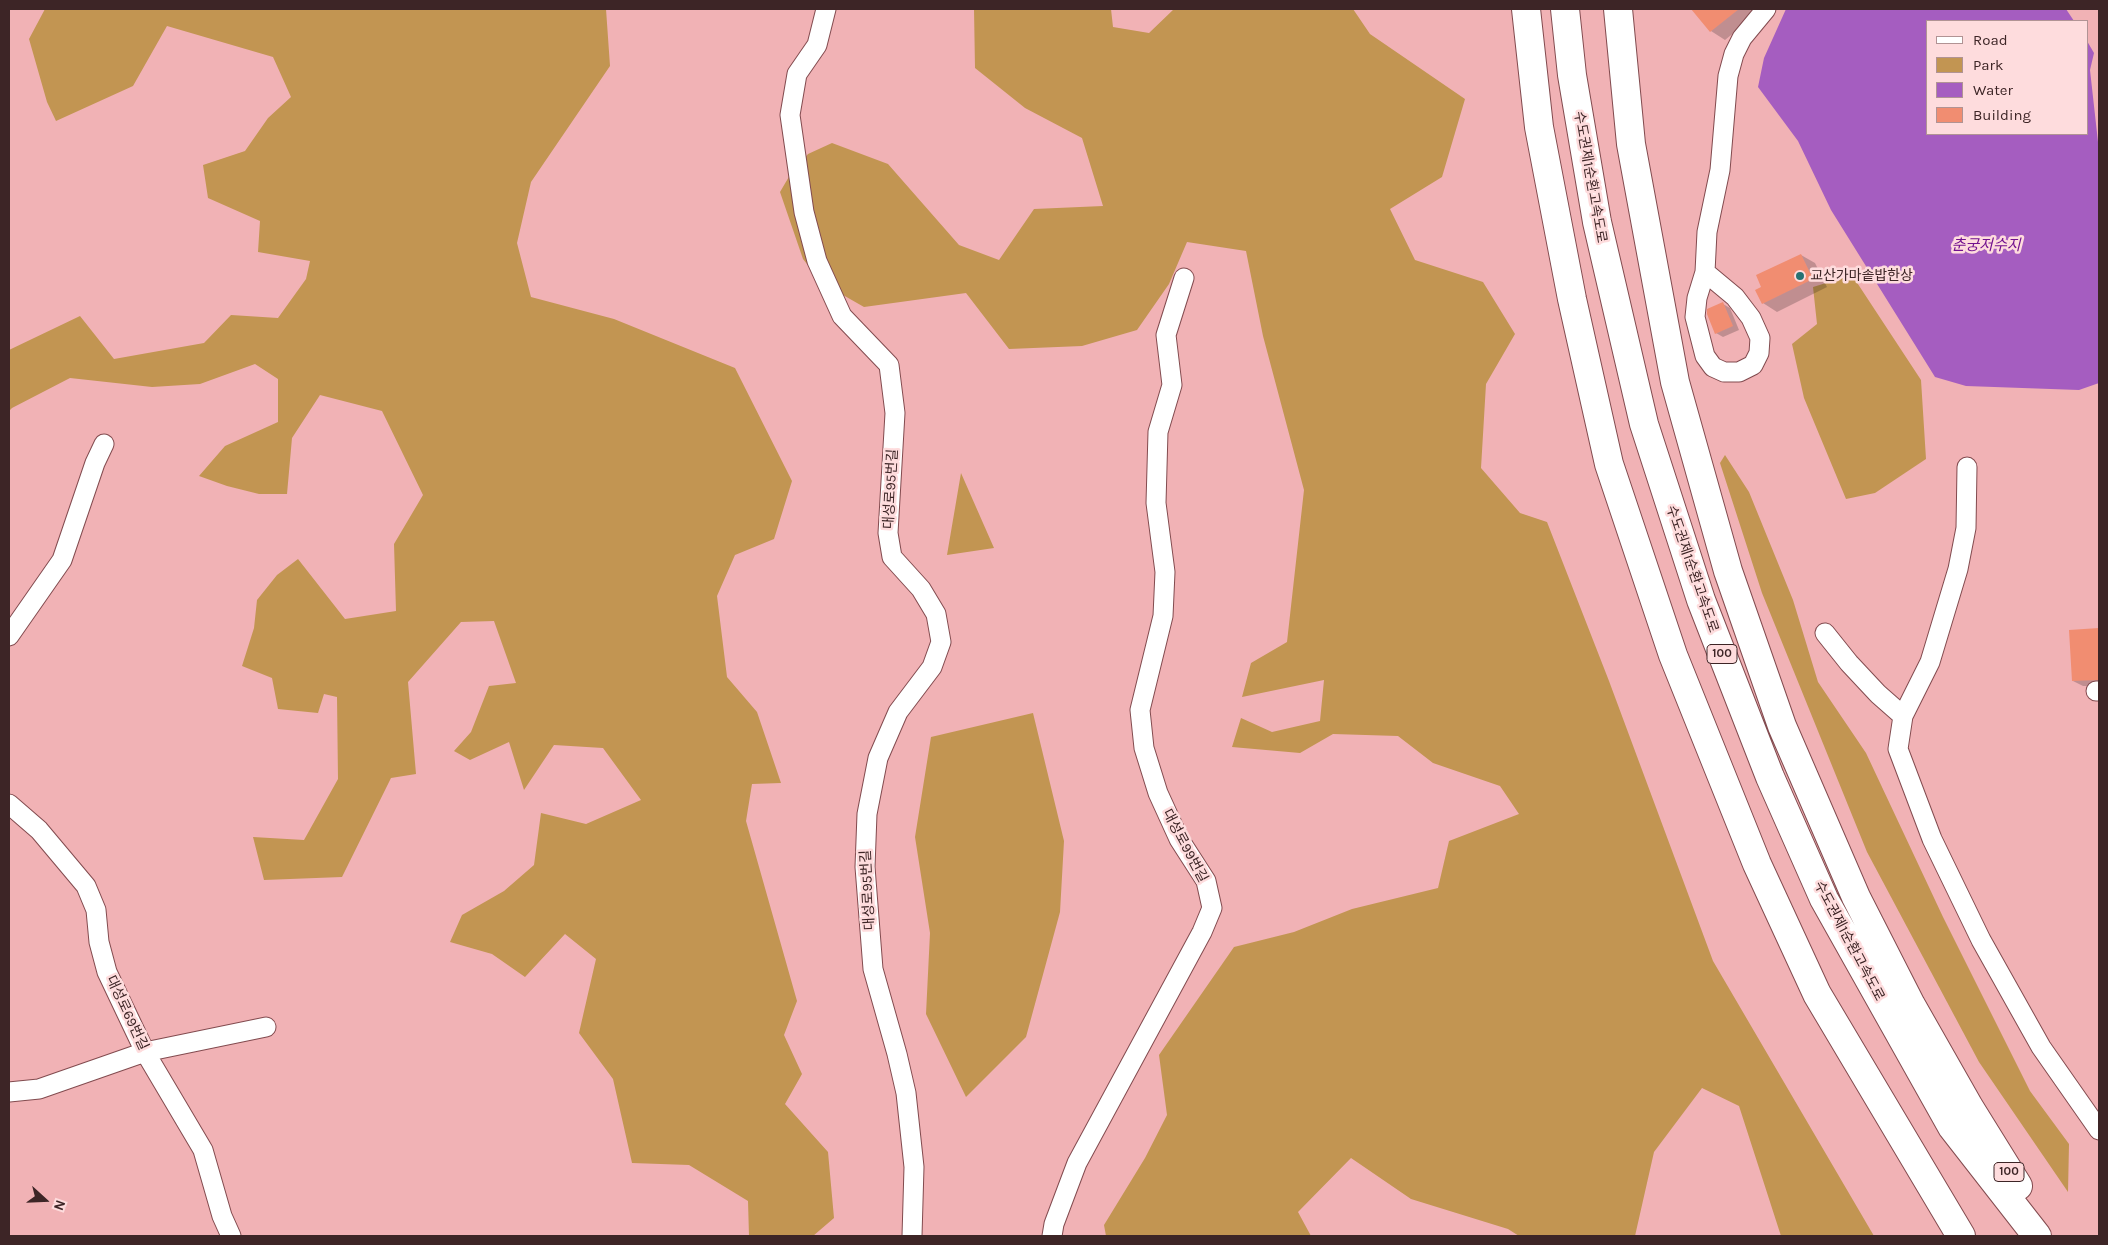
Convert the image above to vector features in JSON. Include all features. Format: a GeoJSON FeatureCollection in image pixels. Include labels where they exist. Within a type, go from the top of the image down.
{"type":"FeatureCollection","features":[{"type":"Feature","properties":{"kind":"highway"},"geometry":{"type":"LineString","coordinates":[[1526,9],[1539,127],[1572,299],[1609,464],[1673,655],[1757,864],[1817,994],[1960,1236]]}},
{"type":"Feature","properties":{"kind":"highway","name":"수도권제1순환고속도로"},"geometry":{"type":"LineString","coordinates":[[1564,9],[1572,75],[1597,222],[1644,424],[1705,609],[1770,778],[1824,899],[1952,1127],[2037,1236]]}},
{"type":"Feature","properties":{"kind":"highway","name":"수도권제1순환고속도로"},"geometry":{"type":"LineString","coordinates":[[1618,9],[1631,144],[1675,382],[1728,571],[1782,726],[1856,897],[1911,1005],[1969,1107],[2048,1236]]}},
{"type":"Feature","properties":{"kind":"street","name":"대성로95번길"},"geometry":{"type":"LineString","coordinates":[[826,9],[817,45],[797,74],[790,115],[804,212],[817,261],[842,316],[889,365],[895,413],[888,532],[892,557],[920,588],[936,614],[941,642],[932,667],[898,712],[878,758],[867,814],[865,867],[873,969],[897,1054],[906,1094],[914,1167],[912,1236]]}},
{"type":"Feature","properties":{"kind":"street"},"geometry":{"type":"LineString","coordinates":[[1705,272],[1735,297],[1751,318],[1760,338],[1759,353],[1753,365],[1740,372],[1724,372],[1714,367],[1705,356],[1695,317],[1697,298],[1705,272],[1707,232],[1720,170],[1728,76],[1734,54],[1742,38],[1766,9]]}},
{"type":"Feature","properties":{"kind":"street","name":"대성로99번길"},"geometry":{"type":"LineString","coordinates":[[1052,1236],[1054,1224],[1077,1163],[1202,932],[1212,908],[1206,881],[1179,839],[1158,794],[1144,748],[1140,710],[1163,616],[1165,572],[1156,502],[1158,432],[1172,385],[1166,336],[1184,278]]}},
{"type":"Feature","properties":{"kind":"street"},"geometry":{"type":"LineString","coordinates":[[9,636],[62,560],[95,463],[104,444]]}},
{"type":"Feature","properties":{"kind":"street"},"geometry":{"type":"LineString","coordinates":[[1967,467],[1966,528],[1958,569],[1930,662],[1903,716],[1898,749],[1932,839],[1981,940],[2040,1047],[2099,1130]]}},
{"type":"Feature","properties":{"kind":"street"},"geometry":{"type":"LineString","coordinates":[[1825,633],[1849,663],[1878,694],[1903,716]]}},
{"type":"Feature","properties":{"kind":"street","name":"대성로69번길"},"geometry":{"type":"LineString","coordinates":[[9,804],[39,830],[86,886],[96,910],[99,942],[107,972],[145,1052],[203,1150],[222,1216],[231,1236]]}},
{"type":"Feature","properties":{"kind":"street"},"geometry":{"type":"LineString","coordinates":[[9,1092],[39,1089],[145,1052],[266,1027]]}},
{"type":"Feature","properties":{"kind":"green space"},"geometry":{"type":"Polygon","coordinates":[[[45,9],[606,9],[610,66],[531,182],[517,243],[531,297],[614,319],[735,368],[792,481],[774,539],[735,555],[717,596],[727,677],[757,712],[781,783],[752,784],[746,821],[797,1001],[784,1035],[802,1074],[785,1104],[828,1152],[834,1218],[813,1236],[749,1236],[748,1201],[689,1165],[632,1163],[613,1079],[579,1033],[596,959],[565,934],[525,977],[492,954],[450,942],[462,915],[504,891],[534,865],[541,813],[586,824],[641,800],[603,748],[554,745],[524,790],[509,742],[470,760],[454,751],[471,732],[489,686],[516,683],[494,621],[461,622],[408,682],[416,774],[391,778],[342,877],[264,880],[253,837],[304,840],[338,779],[337,697],[324,694],[318,713],[278,709],[272,678],[242,666],[254,628],[257,600],[277,575],[298,559],[345,619],[396,611],[394,544],[423,495],[382,411],[320,395],[292,438],[287,494],[259,494],[227,486],[199,476],[225,446],[278,422],[278,379],[255,364],[200,384],[152,387],[70,378],[9,411],[9,350],[80,316],[114,359],[204,343],[231,315],[278,318],[306,279],[310,261],[258,252],[260,221],[208,198],[203,165],[245,151],[268,118],[291,97],[273,57],[167,26],[133,86],[56,121],[47,102],[29,39],[45,9]]]}},
{"type":"Feature","properties":{"kind":"green space"},"geometry":{"type":"Polygon","coordinates":[[[974,9],[1111,9],[1113,27],[1149,33],[1174,9],[1353,9],[1370,34],[1465,99],[1442,177],[1390,209],[1415,260],[1483,282],[1515,334],[1486,384],[1481,468],[1520,513],[1547,522],[1609,681],[1713,961],[1874,1236],[1781,1236],[1739,1106],[1702,1088],[1654,1152],[1635,1236],[1519,1236],[1508,1229],[1411,1199],[1351,1158],[1298,1212],[1311,1236],[1106,1236],[1104,1225],[1145,1158],[1167,1115],[1159,1055],[1234,947],[1294,932],[1352,909],[1438,888],[1449,841],[1519,814],[1500,786],[1433,763],[1398,736],[1333,734],[1300,753],[1232,747],[1241,718],[1272,732],[1320,721],[1324,680],[1242,697],[1251,663],[1287,642],[1304,490],[1263,336],[1246,251],[1187,242],[1169,284],[1137,330],[1082,346],[1009,349],[966,293],[864,307],[822,283],[803,259],[780,192],[790,175],[808,154],[832,143],[888,164],[959,245],[999,260],[1034,209],[1103,206],[1082,138],[1025,108],[975,68],[974,9]]]}},
{"type":"Feature","properties":{"kind":"green space"},"geometry":{"type":"Polygon","coordinates":[[[1852,275],[1921,380],[1926,459],[1875,493],[1846,499],[1804,398],[1792,344],[1817,324],[1813,287],[1852,275]]]}},
{"type":"Feature","properties":{"kind":"green space"},"geometry":{"type":"Polygon","coordinates":[[[1725,455],[1749,492],[1793,600],[1818,682],[1866,753],[1943,917],[2030,1091],[2069,1144],[2068,1192],[1979,1062],[1867,852],[1762,593],[1720,463],[1725,455]]]}},
{"type":"Feature","properties":{"kind":"green space"},"geometry":{"type":"Polygon","coordinates":[[[961,473],[994,548],[947,555],[961,473]]]}},
{"type":"Feature","properties":{"kind":"green space"},"geometry":{"type":"Polygon","coordinates":[[[1033,713],[1064,841],[1060,912],[1026,1037],[966,1097],[926,1014],[930,933],[915,837],[931,737],[1033,713]]]}},
{"type":"Feature","properties":{"kind":"water","name":"춘궁저수지"},"geometry":{"type":"Polygon","coordinates":[[[1786,9],[2066,9],[2073,20],[1926,20],[1926,135],[2088,135],[2088,43],[2094,53],[2090,70],[2099,151],[2099,383],[2079,390],[1966,386],[1935,377],[1831,210],[1798,141],[1758,87],[1764,58],[1786,9]]]}},
{"type":"Feature","properties":{"kind":"building"},"geometry":{"type":"Polygon","coordinates":[[[1691,9],[1739,9],[1710,32],[1691,9]]]}},
{"type":"Feature","properties":{"kind":"building"},"geometry":{"type":"Polygon","coordinates":[[[1801,254],[1813,279],[1762,304],[1755,290],[1761,287],[1756,275],[1801,254]]]}},
{"type":"Feature","properties":{"kind":"building"},"geometry":{"type":"Polygon","coordinates":[[[1723,302],[1733,326],[1715,334],[1707,314],[1707,309],[1723,302]]]}},
{"type":"Feature","properties":{"kind":"building"},"geometry":{"type":"Polygon","coordinates":[[[2099,628],[2099,680],[2072,681],[2069,630],[2099,628]]]}},
{"type":"Feature","properties":{"kind":"place","name":"교산가마솥밥한상"},"geometry":{"type":"Point","coordinates":[1800,276]}}]}
